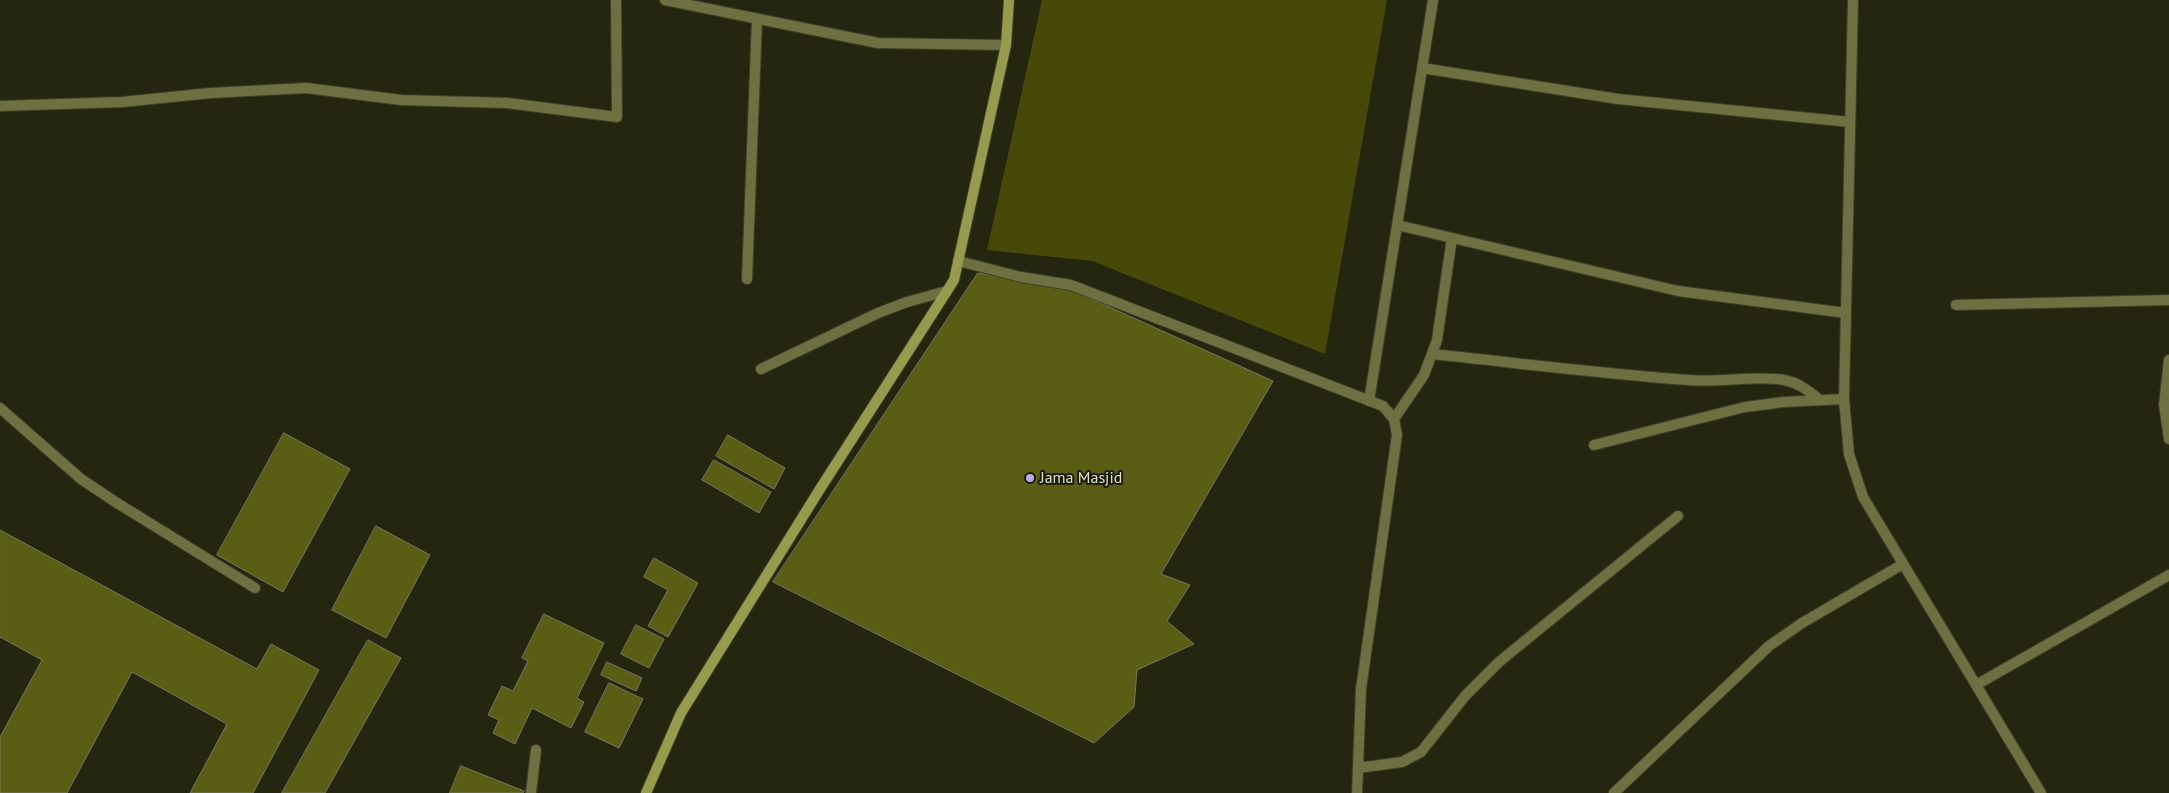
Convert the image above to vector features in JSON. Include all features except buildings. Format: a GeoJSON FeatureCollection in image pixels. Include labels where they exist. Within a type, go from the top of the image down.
{"type":"FeatureCollection","features":[{"type":"Feature","properties":{"kind":"main road"},"geometry":{"type":"LineString","coordinates":[[646,793],[681,713],[820,489],[954,280],[1006,44],[1009,0]]}},
{"type":"Feature","properties":{"kind":"street"},"geometry":{"type":"LineString","coordinates":[[0,106],[122,102],[211,93],[306,88],[401,100],[507,103],[617,117],[616,0]]}},
{"type":"Feature","properties":{"kind":"street"},"geometry":{"type":"LineString","coordinates":[[665,0],[878,43],[1006,44]]}},
{"type":"Feature","properties":{"kind":"street"},"geometry":{"type":"LineString","coordinates":[[1370,401],[1433,0]]}},
{"type":"Feature","properties":{"kind":"street"},"geometry":{"type":"LineString","coordinates":[[1852,0],[1844,399],[1849,454],[1863,497],[2041,793]]}},
{"type":"Feature","properties":{"kind":"street"},"geometry":{"type":"LineString","coordinates":[[747,279],[757,19]]}},
{"type":"Feature","properties":{"kind":"street"},"geometry":{"type":"LineString","coordinates":[[1422,68],[1618,99],[1850,122]]}},
{"type":"Feature","properties":{"kind":"street"},"geometry":{"type":"LineString","coordinates":[[1397,225],[1678,291],[1846,313]]}},
{"type":"Feature","properties":{"kind":"street"},"geometry":{"type":"LineString","coordinates":[[1394,419],[1424,375],[1437,340],[1452,238]]}},
{"type":"Feature","properties":{"kind":"street"},"geometry":{"type":"LineString","coordinates":[[958,261],[1021,277],[1071,285],[1383,406],[1394,419],[1397,435],[1361,690],[1357,793]]}},
{"type":"Feature","properties":{"kind":"street"},"geometry":{"type":"LineString","coordinates":[[761,369],[878,313],[947,290]]}},
{"type":"Feature","properties":{"kind":"street"},"geometry":{"type":"LineString","coordinates":[[1956,305],[2169,300]]}},
{"type":"Feature","properties":{"kind":"street"},"geometry":{"type":"LineString","coordinates":[[1432,354],[1707,382],[1762,378],[1786,380],[1802,386],[1820,400]]}},
{"type":"Feature","properties":{"kind":"street"},"geometry":{"type":"LineString","coordinates":[[2169,360],[2164,405],[2169,439]]}},
{"type":"Feature","properties":{"kind":"street"},"geometry":{"type":"LineString","coordinates":[[1594,445],[1745,406],[1844,399]]}},
{"type":"Feature","properties":{"kind":"street"},"geometry":{"type":"LineString","coordinates":[[0,408],[80,478],[255,588]]}},
{"type":"Feature","properties":{"kind":"street"},"geometry":{"type":"LineString","coordinates":[[1358,768],[1402,762],[1421,752],[1465,696],[1498,662],[1678,516]]}},
{"type":"Feature","properties":{"kind":"street"},"geometry":{"type":"LineString","coordinates":[[1614,793],[1770,646],[1802,622],[1903,564]]}},
{"type":"Feature","properties":{"kind":"street"},"geometry":{"type":"LineString","coordinates":[[1976,685],[2169,575]]}},
{"type":"Feature","properties":{"kind":"street"},"geometry":{"type":"LineString","coordinates":[[531,793],[536,750]]}},
{"type":"Feature","properties":{"kind":"shaded area"},"geometry":{"type":"Polygon","coordinates":[[[1042,0],[1387,0],[1325,354],[1092,261],[987,250],[1042,0]]]}},
{"type":"Feature","properties":{"kind":"place","name":"Jama Masjid"},"geometry":{"type":"Point","coordinates":[1030,478]}}]}
